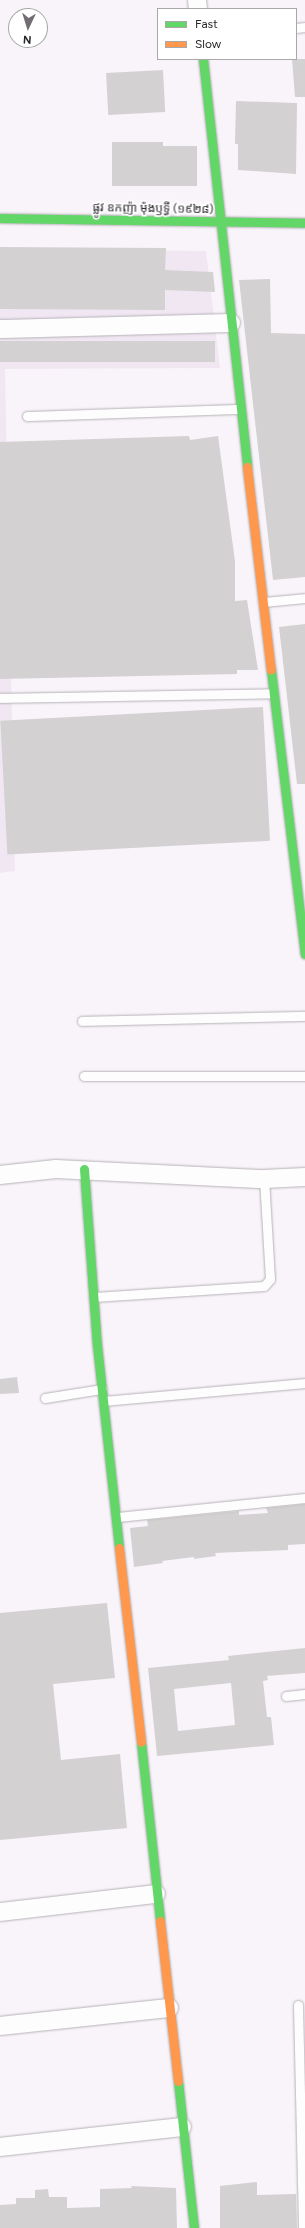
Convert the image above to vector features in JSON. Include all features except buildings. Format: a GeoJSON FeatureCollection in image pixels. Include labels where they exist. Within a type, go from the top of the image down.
{"type":"FeatureCollection","features":[{"type":"Feature","properties":{"kind":"street"},"geometry":{"type":"LineString","coordinates":[[203,60],[240,409],[273,693],[299,850],[305,954]]}},
{"type":"Feature","properties":{"kind":"street","name":"ផ្លូវ ឧកញ៉ា ម៉ុងឫទ្ធី (១៩២៨)"},"geometry":{"type":"LineString","coordinates":[[0,218],[305,223]]}},
{"type":"Feature","properties":{"kind":"street"},"geometry":{"type":"LineString","coordinates":[[0,329],[231,323]]}},
{"type":"Feature","properties":{"kind":"street"},"geometry":{"type":"LineString","coordinates":[[0,1175],[56,1169],[84,1169],[264,1179],[305,1176]]}},
{"type":"Feature","properties":{"kind":"street"},"geometry":{"type":"LineString","coordinates":[[84,1169],[103,1400],[117,1516],[156,1894],[194,2228]]}},
{"type":"Feature","properties":{"kind":"street"},"geometry":{"type":"LineString","coordinates":[[0,1912],[156,1894]]}},
{"type":"Feature","properties":{"kind":"street"},"geometry":{"type":"LineString","coordinates":[[0,2026],[169,2008]]}},
{"type":"Feature","properties":{"kind":"street"},"geometry":{"type":"LineString","coordinates":[[0,2147],[182,2127]]}},
{"type":"Feature","properties":{"kind":"lane"},"geometry":{"type":"LineString","coordinates":[[27,416],[240,409]]}},
{"type":"Feature","properties":{"kind":"lane"},"geometry":{"type":"LineString","coordinates":[[263,602],[305,598]]}},
{"type":"Feature","properties":{"kind":"lane"},"geometry":{"type":"LineString","coordinates":[[0,698],[273,693]]}},
{"type":"Feature","properties":{"kind":"lane"},"geometry":{"type":"LineString","coordinates":[[82,1022],[305,1016]]}},
{"type":"Feature","properties":{"kind":"lane"},"geometry":{"type":"LineString","coordinates":[[84,1076],[305,1076]]}},
{"type":"Feature","properties":{"kind":"lane"},"geometry":{"type":"LineString","coordinates":[[94,1298],[264,1286],[270,1279],[264,1179]]}},
{"type":"Feature","properties":{"kind":"lane"},"geometry":{"type":"LineString","coordinates":[[103,1400],[305,1383]]}},
{"type":"Feature","properties":{"kind":"lane"},"geometry":{"type":"LineString","coordinates":[[45,1398],[102,1389]]}},
{"type":"Feature","properties":{"kind":"lane"},"geometry":{"type":"LineString","coordinates":[[117,1516],[305,1498]]}},
{"type":"Feature","properties":{"kind":"lane"},"geometry":{"type":"LineString","coordinates":[[286,1696],[305,1694]]}},
{"type":"Feature","properties":{"kind":"lane"},"geometry":{"type":"LineString","coordinates":[[298,2005],[303,2228]]}},
{"type":"Feature","properties":{"kind":"shaded area"},"geometry":{"type":"Polygon","coordinates":[[[0,249],[206,251],[220,368],[5,369],[15,871],[0,873],[0,249]]]}},
{"type":"Feature","properties":{"kind":"traffic: fast"},"geometry":{"type":"LineString","coordinates":[[203,60],[247,467]]}},
{"type":"Feature","properties":{"kind":"traffic: fast"},"geometry":{"type":"LineString","coordinates":[[0,218],[305,223]]}},
{"type":"Feature","properties":{"kind":"traffic: fast"},"geometry":{"type":"LineString","coordinates":[[271,670],[305,954]]}},
{"type":"Feature","properties":{"kind":"traffic: fast"},"geometry":{"type":"LineString","coordinates":[[84,1169],[97,1345],[119,1548]]}},
{"type":"Feature","properties":{"kind":"traffic: fast"},"geometry":{"type":"LineString","coordinates":[[141,1742],[160,1921]]}},
{"type":"Feature","properties":{"kind":"traffic: fast"},"geometry":{"type":"LineString","coordinates":[[178,2081],[194,2228]]}},
{"type":"Feature","properties":{"kind":"traffic: slow"},"geometry":{"type":"LineString","coordinates":[[247,467],[271,670]]}},
{"type":"Feature","properties":{"kind":"traffic: slow"},"geometry":{"type":"LineString","coordinates":[[119,1548],[141,1742]]}},
{"type":"Feature","properties":{"kind":"traffic: slow"},"geometry":{"type":"LineString","coordinates":[[160,1921],[178,2081]]}}]}
